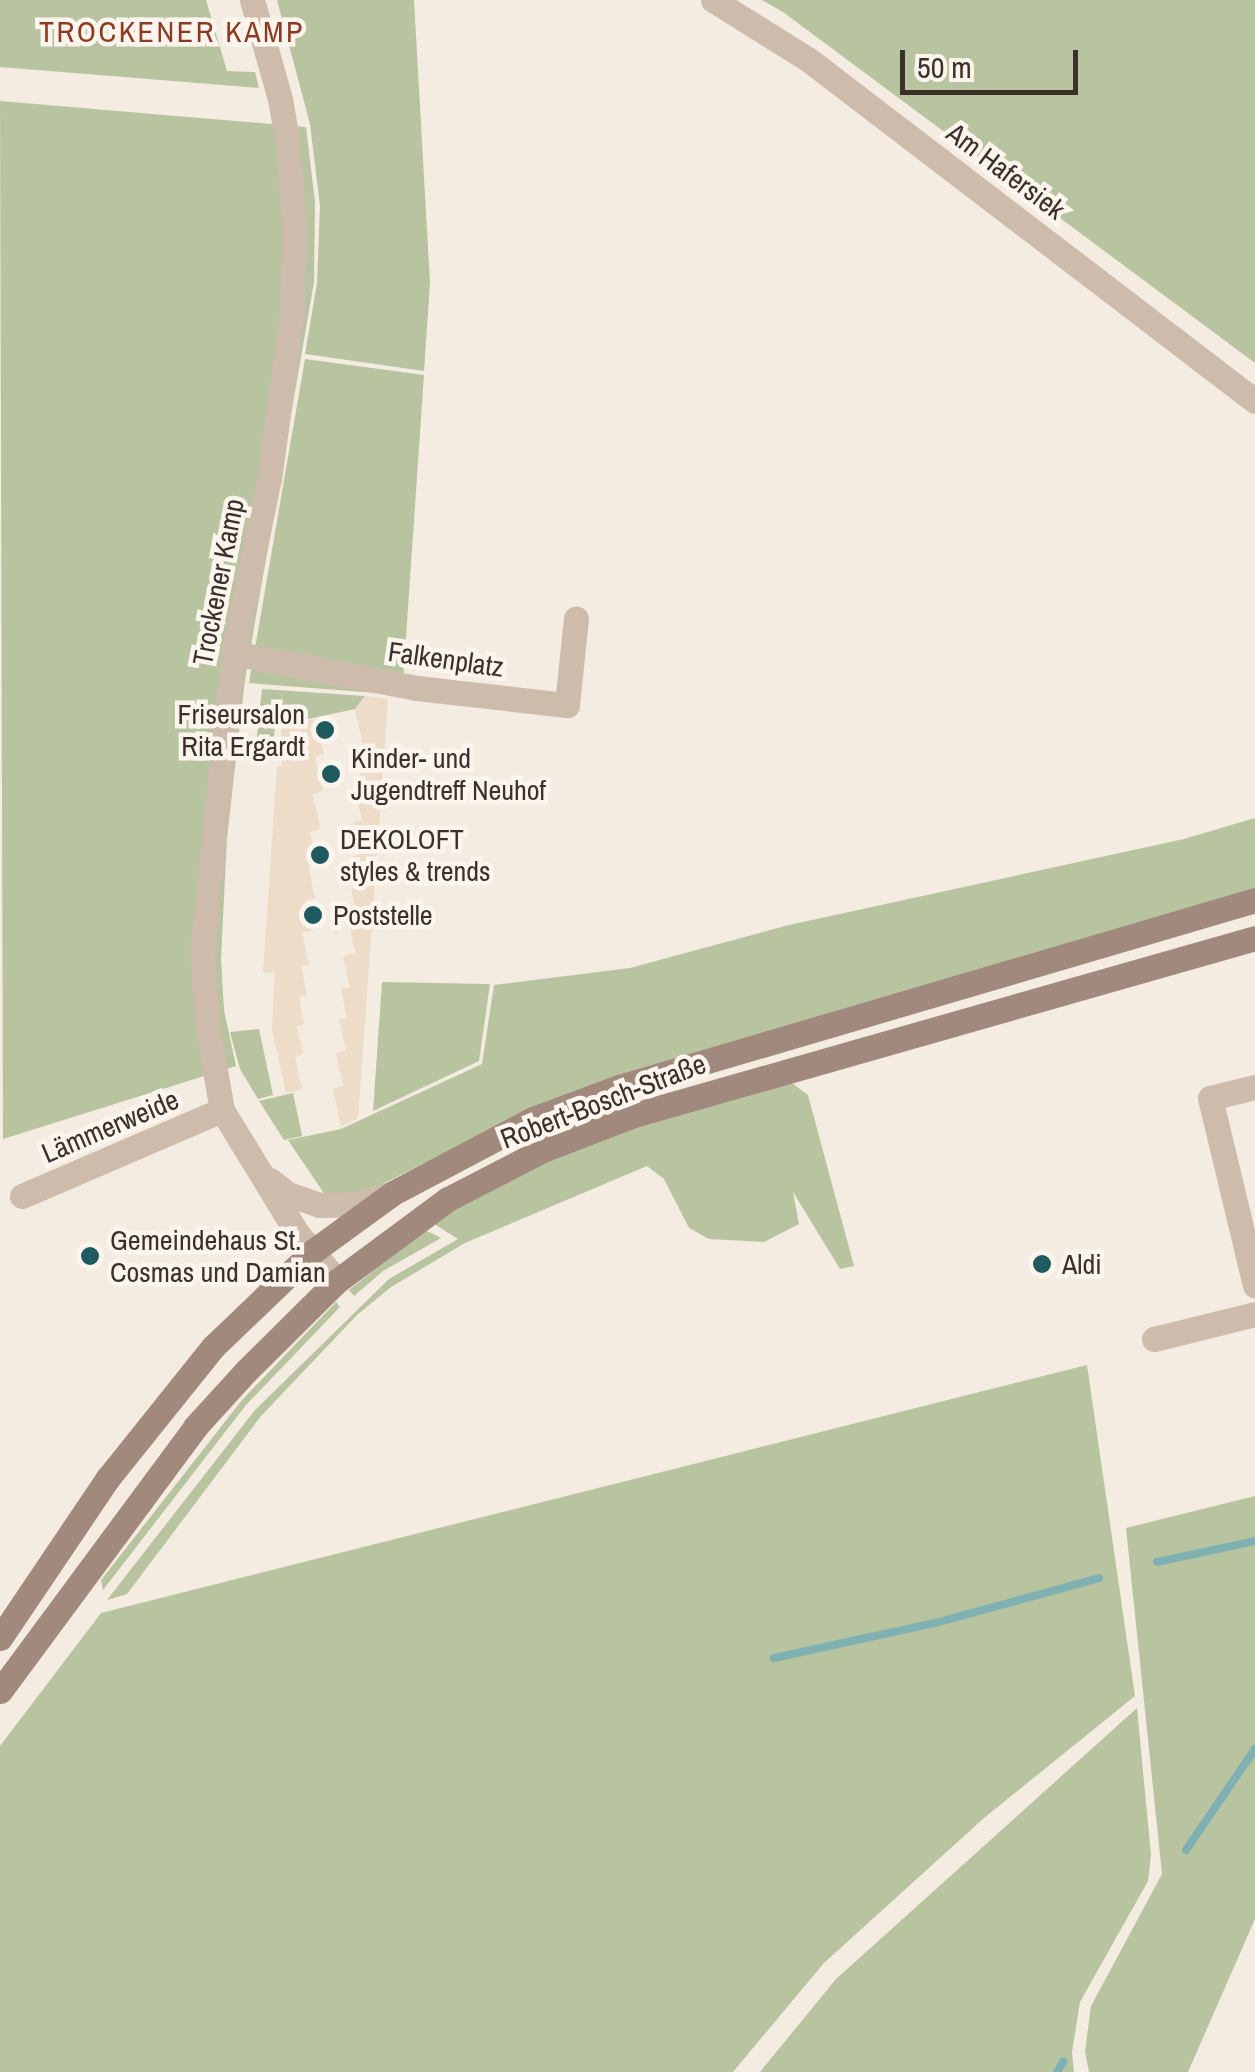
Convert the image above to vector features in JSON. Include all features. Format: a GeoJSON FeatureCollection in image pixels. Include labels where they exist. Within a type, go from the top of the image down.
{"type":"FeatureCollection","features":[{"type":"Feature","properties":{"kind":"main road","name":"Robert-Bosch-Straße"},"geometry":{"type":"LineString","coordinates":[[0,1638],[162,1406],[244,1314],[312,1252],[393,1193],[516,1127],[619,1086],[1255,900]]}},
{"type":"Feature","properties":{"kind":"main road","name":"Robert-Bosch-Straße"},"geometry":{"type":"LineString","coordinates":[[0,1690],[194,1428],[337,1281],[448,1199],[545,1149],[634,1115],[1255,938]]}},
{"type":"Feature","properties":{"kind":"street","name":"Trockener Kamp"},"geometry":{"type":"LineString","coordinates":[[252,0],[288,144],[294,225],[292,310],[274,448],[233,653],[202,953],[208,1031],[222,1110],[312,1252],[337,1281]]}},
{"type":"Feature","properties":{"kind":"street","name":"Am Hafersiek"},"geometry":{"type":"LineString","coordinates":[[713,0],[809,60],[1255,401]]}},
{"type":"Feature","properties":{"kind":"street","name":"Falkenplatz"},"geometry":{"type":"LineString","coordinates":[[233,653],[417,688],[567,704],[576,618]]}},
{"type":"Feature","properties":{"kind":"street"},"geometry":{"type":"LineString","coordinates":[[1255,1087],[1210,1098],[1255,1286]]}},
{"type":"Feature","properties":{"kind":"street","name":"Lämmerweide"},"geometry":{"type":"LineString","coordinates":[[22,1196],[222,1110]]}},
{"type":"Feature","properties":{"kind":"street","name":"Trockener Kamp"},"geometry":{"type":"LineString","coordinates":[[258,1170],[288,1194],[320,1205],[359,1204],[393,1193]]}},
{"type":"Feature","properties":{"kind":"street"},"geometry":{"type":"LineString","coordinates":[[1154,1339],[1255,1314]]}},
{"type":"Feature","properties":{"kind":"green space"},"geometry":{"type":"Polygon","coordinates":[[[0,0],[206,0],[227,71],[255,72],[259,88],[0,67],[0,0]]]}},
{"type":"Feature","properties":{"kind":"green space"},"geometry":{"type":"Polygon","coordinates":[[[277,0],[414,0],[430,283],[424,371],[305,354],[317,283],[320,206],[310,124],[277,0]]]}},
{"type":"Feature","properties":{"kind":"green space"},"geometry":{"type":"Polygon","coordinates":[[[762,0],[1255,0],[1255,363],[783,12],[762,0]]]}},
{"type":"Feature","properties":{"kind":"green space"},"geometry":{"type":"Polygon","coordinates":[[[0,101],[306,127],[315,202],[314,282],[245,680],[227,837],[221,959],[224,1010],[236,1066],[3,1139],[0,101]]]}},
{"type":"Feature","properties":{"kind":"green space"},"geometry":{"type":"Polygon","coordinates":[[[305,359],[424,375],[402,695],[249,683],[305,359]]]}},
{"type":"Feature","properties":{"kind":"green space"},"geometry":{"type":"Polygon","coordinates":[[[262,689],[365,696],[355,709],[275,726],[272,757],[255,755],[262,689]]]}},
{"type":"Feature","properties":{"kind":"green space"},"geometry":{"type":"Polygon","coordinates":[[[1255,818],[1255,888],[531,1110],[334,1208],[288,1140],[341,1129],[482,1064],[494,985],[630,968],[789,925],[1184,839],[1255,818]]]}},
{"type":"Feature","properties":{"kind":"green space"},"geometry":{"type":"Polygon","coordinates":[[[382,982],[490,984],[479,1061],[373,1111],[382,982]]]}},
{"type":"Feature","properties":{"kind":"green space"},"geometry":{"type":"Polygon","coordinates":[[[259,1029],[273,1095],[258,1099],[240,1069],[230,1032],[259,1029]]]}},
{"type":"Feature","properties":{"kind":"green space"},"geometry":{"type":"Polygon","coordinates":[[[788,1080],[808,1095],[854,1266],[840,1269],[793,1192],[799,1224],[764,1242],[709,1239],[689,1228],[664,1179],[647,1166],[465,1243],[391,1287],[357,1315],[261,1416],[127,1594],[107,1600],[255,1410],[389,1279],[458,1239],[428,1220],[576,1144],[788,1080]]]}},
{"type":"Feature","properties":{"kind":"green space"},"geometry":{"type":"Polygon","coordinates":[[[293,1093],[302,1136],[284,1140],[259,1101],[293,1093]]]}},
{"type":"Feature","properties":{"kind":"green space"},"geometry":{"type":"Polygon","coordinates":[[[425,1230],[441,1238],[383,1271],[354,1296],[349,1290],[425,1230]]]}},
{"type":"Feature","properties":{"kind":"green space"},"geometry":{"type":"Polygon","coordinates":[[[336,1302],[340,1307],[246,1405],[103,1590],[101,1580],[242,1400],[336,1302]]]}},
{"type":"Feature","properties":{"kind":"green space"},"geometry":{"type":"Polygon","coordinates":[[[1087,1365],[1135,1696],[984,1818],[824,1963],[733,2072],[0,2072],[0,1746],[101,1613],[1087,1365]]]}},
{"type":"Feature","properties":{"kind":"green space"},"geometry":{"type":"Polygon","coordinates":[[[1255,1496],[1255,1919],[1188,2072],[1089,2072],[1085,2052],[1091,2006],[1162,1874],[1126,1528],[1255,1496]]]}},
{"type":"Feature","properties":{"kind":"green space"},"geometry":{"type":"Polygon","coordinates":[[[1137,1708],[1151,1855],[1148,1881],[1080,2002],[1072,2052],[1074,2072],[760,2072],[836,1979],[1137,1708]]]}},
{"type":"Feature","properties":{"kind":"shaded area"},"geometry":{"type":"Polygon","coordinates":[[[365,696],[388,699],[358,1118],[341,1126],[333,1089],[343,1086],[336,1053],[346,1050],[339,1020],[347,1018],[341,989],[350,987],[343,957],[355,953],[349,923],[358,920],[351,889],[359,887],[353,856],[361,854],[354,822],[362,820],[354,785],[362,782],[356,752],[364,749],[355,710],[365,696]]]}},
{"type":"Feature","properties":{"kind":"shaded area"},"geometry":{"type":"Polygon","coordinates":[[[316,719],[324,754],[315,757],[323,791],[313,794],[320,829],[310,832],[317,863],[308,866],[315,898],[305,901],[312,930],[302,933],[309,964],[301,966],[307,995],[299,997],[304,1024],[297,1026],[303,1054],[295,1057],[302,1090],[286,1093],[272,1029],[275,972],[263,973],[277,766],[282,766],[281,726],[316,719]]]}},
{"type":"Feature","properties":{"kind":"waterway"},"geometry":{"type":"LineString","coordinates":[[1157,1562],[1255,1541]]}},
{"type":"Feature","properties":{"kind":"waterway"},"geometry":{"type":"LineString","coordinates":[[774,1658],[935,1623],[1099,1578]]}},
{"type":"Feature","properties":{"kind":"waterway"},"geometry":{"type":"LineString","coordinates":[[1186,1850],[1255,1749]]}},
{"type":"Feature","properties":{"kind":"waterway"},"geometry":{"type":"LineString","coordinates":[[1057,2072],[1063,2062]]}},
{"type":"Feature","properties":{"kind":"place","name":"Friseursalon Rita Ergardt"},"geometry":{"type":"Point","coordinates":[325,730]}},
{"type":"Feature","properties":{"kind":"place","name":"Kinder- und Jugendtreff Neuhof"},"geometry":{"type":"Point","coordinates":[331,774]}},
{"type":"Feature","properties":{"kind":"place","name":"DEKOLOFT styles & trends"},"geometry":{"type":"Point","coordinates":[320,855]}},
{"type":"Feature","properties":{"kind":"place","name":"Poststelle"},"geometry":{"type":"Point","coordinates":[313,915]}},
{"type":"Feature","properties":{"kind":"place","name":"Gemeindehaus St. Cosmas und Damian"},"geometry":{"type":"Point","coordinates":[90,1256]}},
{"type":"Feature","properties":{"kind":"place","name":"Aldi"},"geometry":{"type":"Point","coordinates":[1042,1264]}},
{"type":"Feature","properties":{"kind":"district","name":"TROCKENER KAMP"},"geometry":{"type":"Point","coordinates":[172,31]}}]}
